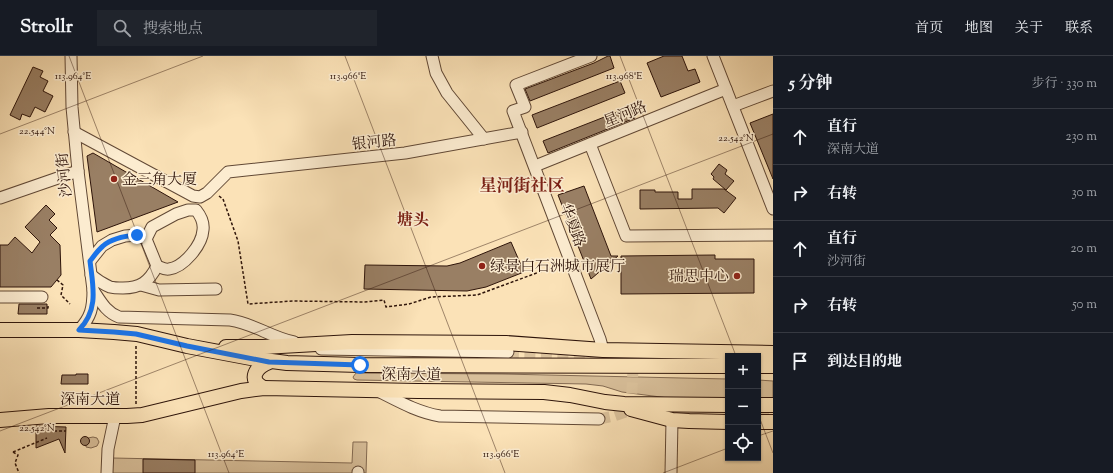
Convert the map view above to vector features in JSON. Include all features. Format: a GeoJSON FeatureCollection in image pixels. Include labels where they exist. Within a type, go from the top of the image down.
{"type":"FeatureCollection","features":[{"type":"Feature","properties":{"kind":"main road","name":"深南大道"},"geometry":{"type":"LineString","coordinates":[[0,330],[79,330],[136,334],[187,346],[269,362],[287,363],[368,365],[725,366]]}},
{"type":"Feature","properties":{"kind":"main road"},"geometry":{"type":"LineString","coordinates":[[187,346],[263,347],[352,342],[506,343],[603,350],[773,353]]}},
{"type":"Feature","properties":{"kind":"main road"},"geometry":{"type":"LineString","coordinates":[[603,350],[654,358],[725,366]]}},
{"type":"Feature","properties":{"kind":"main road"},"geometry":{"type":"LineString","coordinates":[[264,388],[257,384],[255,380],[256,372],[260,366],[269,362]]}},
{"type":"Feature","properties":{"kind":"main road"},"geometry":{"type":"LineString","coordinates":[[761,366],[773,366]]}},
{"type":"Feature","properties":{"kind":"main road","name":"深南大道"},"geometry":{"type":"LineString","coordinates":[[0,420],[49,416],[127,416],[149,414],[241,391],[264,388],[544,392],[624,404],[725,405]]}},
{"type":"Feature","properties":{"kind":"main road"},"geometry":{"type":"LineString","coordinates":[[605,402],[672,420],[725,422]]}},
{"type":"Feature","properties":{"kind":"main road"},"geometry":{"type":"LineString","coordinates":[[761,405],[773,405]]}},
{"type":"Feature","properties":{"kind":"main road"},"geometry":{"type":"LineString","coordinates":[[761,422],[773,422]]}},
{"type":"Feature","properties":{"kind":"street","name":"沙河街"},"geometry":{"type":"LineString","coordinates":[[71,56],[74,132],[93,290],[93,307],[88,320],[79,330]]}},
{"type":"Feature","properties":{"kind":"street"},"geometry":{"type":"LineString","coordinates":[[432,56],[436,73],[447,93],[484,139]]}},
{"type":"Feature","properties":{"kind":"street","name":"华夏路"},"geometry":{"type":"LineString","coordinates":[[591,56],[516,85],[525,107],[513,111],[535,166],[603,350]]}},
{"type":"Feature","properties":{"kind":"street"},"geometry":{"type":"LineString","coordinates":[[713,56],[773,209]]}},
{"type":"Feature","properties":{"kind":"street","name":"星河路"},"geometry":{"type":"LineString","coordinates":[[535,166],[726,89]]}},
{"type":"Feature","properties":{"kind":"street"},"geometry":{"type":"LineString","coordinates":[[733,106],[773,91]]}},
{"type":"Feature","properties":{"kind":"street"},"geometry":{"type":"LineString","coordinates":[[74,132],[193,196],[200,197],[207,194],[211,190]]}},
{"type":"Feature","properties":{"kind":"street","name":"银河路"},"geometry":{"type":"LineString","coordinates":[[211,190],[228,172],[406,153],[522,132]]}},
{"type":"Feature","properties":{"kind":"street"},"geometry":{"type":"LineString","coordinates":[[590,144],[626,236],[773,235]]}},
{"type":"Feature","properties":{"kind":"street"},"geometry":{"type":"LineString","coordinates":[[0,198],[78,171]]}},
{"type":"Feature","properties":{"kind":"street"},"geometry":{"type":"LineString","coordinates":[[146,239],[152,227],[176,214],[188,210],[196,210],[201,216],[203,230],[201,241],[192,254],[180,265],[168,269],[157,266]]}},
{"type":"Feature","properties":{"kind":"street"},"geometry":{"type":"LineString","coordinates":[[90,261],[102,246],[112,240],[125,236],[137,235],[146,239],[157,266],[152,276],[141,285],[128,288],[111,288],[92,276]]}},
{"type":"Feature","properties":{"kind":"street"},"geometry":{"type":"LineString","coordinates":[[141,285],[159,290],[216,289]]}},
{"type":"Feature","properties":{"kind":"street"},"geometry":{"type":"LineString","coordinates":[[93,290],[107,310],[119,317],[230,320],[246,324],[283,340],[311,344]]}},
{"type":"Feature","properties":{"kind":"street"},"geometry":{"type":"LineString","coordinates":[[0,297],[45,300]]}},
{"type":"Feature","properties":{"kind":"street"},"geometry":{"type":"LineString","coordinates":[[263,347],[343,350],[508,352]]}},
{"type":"Feature","properties":{"kind":"street"},"geometry":{"type":"LineString","coordinates":[[375,390],[415,410],[440,416],[599,419]]}},
{"type":"Feature","properties":{"kind":"street"},"geometry":{"type":"LineString","coordinates":[[107,473],[108,449],[114,416]]}},
{"type":"Feature","properties":{"kind":"street"},"geometry":{"type":"LineString","coordinates":[[671,473],[672,420]]}},
{"type":"Feature","properties":{"kind":"path"},"geometry":{"type":"LineString","coordinates":[[211,190],[223,199],[238,241],[248,304],[293,301],[364,302],[384,300],[386,307],[409,304],[431,297],[477,295],[570,260]]}},
{"type":"Feature","properties":{"kind":"path"},"geometry":{"type":"LineString","coordinates":[[57,280],[62,285],[61,295],[70,304]]}},
{"type":"Feature","properties":{"kind":"path"},"geometry":{"type":"LineString","coordinates":[[37,308],[48,308],[45,300]]}},
{"type":"Feature","properties":{"kind":"path"},"geometry":{"type":"LineString","coordinates":[[136,346],[136,406]]}},
{"type":"Feature","properties":{"kind":"path"},"geometry":{"type":"LineString","coordinates":[[54,431],[66,431]]}},
{"type":"Feature","properties":{"kind":"path"},"geometry":{"type":"LineString","coordinates":[[19,473],[15,463],[18,455],[13,452],[47,438]]}},
{"type":"Feature","properties":{"kind":"shaded area"},"geometry":{"type":"Polygon","coordinates":[[[356,373],[502,374],[725,379],[725,400],[676,399],[622,392],[603,386],[586,384],[357,380],[353,377],[356,373]]]}},
{"type":"Feature","properties":{"kind":"shaded area"},"geometry":{"type":"Polygon","coordinates":[[[761,380],[773,381],[773,401],[761,400],[761,380]]]}},
{"type":"Feature","properties":{"kind":"shaded area"},"geometry":{"type":"Polygon","coordinates":[[[88,438],[97,438],[99,442],[97,446],[91,448],[86,447],[89,442],[88,438]]]}},
{"type":"Feature","properties":{"kind":"shaded area"},"geometry":{"type":"Polygon","coordinates":[[[353,442],[367,442],[366,473],[112,473],[113,458],[352,463],[353,442]]]}},
{"type":"Feature","properties":{"kind":"building"},"geometry":{"type":"Polygon","coordinates":[[[610,56],[614,68],[530,101],[525,89],[594,63],[610,56]]]}},
{"type":"Feature","properties":{"kind":"building"},"geometry":{"type":"Polygon","coordinates":[[[664,56],[682,56],[688,71],[695,69],[700,82],[661,97],[647,63],[664,56]]]}},
{"type":"Feature","properties":{"kind":"building"},"geometry":{"type":"Polygon","coordinates":[[[33,67],[43,71],[40,77],[48,81],[43,91],[53,96],[45,112],[35,107],[30,117],[22,114],[20,120],[10,115],[33,67]]]}},
{"type":"Feature","properties":{"kind":"building"},"geometry":{"type":"Polygon","coordinates":[[[620,81],[625,93],[537,128],[532,115],[620,81]]]}},
{"type":"Feature","properties":{"kind":"building"},"geometry":{"type":"Polygon","coordinates":[[[630,107],[635,118],[548,153],[543,141],[630,107]]]}},
{"type":"Feature","properties":{"kind":"building"},"geometry":{"type":"Polygon","coordinates":[[[773,114],[773,179],[750,123],[773,114]]]}},
{"type":"Feature","properties":{"kind":"building","name":"金三角大厦"},"geometry":{"type":"Polygon","coordinates":[[[93,153],[178,202],[97,232],[87,156],[93,153]]]}},
{"type":"Feature","properties":{"kind":"building"},"geometry":{"type":"Polygon","coordinates":[[[719,164],[727,170],[725,174],[734,181],[726,190],[713,179],[714,177],[711,174],[719,164]]]}},
{"type":"Feature","properties":{"kind":"building"},"geometry":{"type":"Polygon","coordinates":[[[584,186],[611,256],[618,256],[591,279],[558,195],[584,186]]]}},
{"type":"Feature","properties":{"kind":"building"},"geometry":{"type":"Polygon","coordinates":[[[692,189],[724,189],[736,198],[724,213],[718,208],[640,209],[640,190],[655,190],[655,192],[678,192],[678,199],[692,199],[692,189]]]}},
{"type":"Feature","properties":{"kind":"building"},"geometry":{"type":"Polygon","coordinates":[[[46,205],[55,214],[49,220],[57,228],[50,235],[60,245],[61,275],[51,287],[0,287],[0,245],[8,245],[15,237],[32,253],[40,242],[25,227],[46,205]]]}},
{"type":"Feature","properties":{"kind":"building","name":"绿景白石洲城市展厅"},"geometry":{"type":"Polygon","coordinates":[[[511,242],[524,272],[486,287],[467,291],[364,289],[365,265],[447,266],[460,263],[511,242]]]}},
{"type":"Feature","properties":{"kind":"building"},"geometry":{"type":"Polygon","coordinates":[[[715,255],[715,259],[754,259],[754,293],[621,294],[621,256],[715,255]]]}},
{"type":"Feature","properties":{"kind":"building"},"geometry":{"type":"Polygon","coordinates":[[[19,304],[47,304],[47,314],[18,314],[19,304]]]}},
{"type":"Feature","properties":{"kind":"building"},"geometry":{"type":"Polygon","coordinates":[[[88,374],[88,384],[61,384],[62,375],[88,374]]]}},
{"type":"Feature","properties":{"kind":"building"},"geometry":{"type":"Polygon","coordinates":[[[36,426],[66,427],[65,453],[59,439],[36,448],[36,426]]]}},
{"type":"Feature","properties":{"kind":"building"},"geometry":{"type":"Polygon","coordinates":[[[83,437],[87,437],[89,441],[87,445],[83,445],[81,443],[81,439],[83,437]]]}},
{"type":"Feature","properties":{"kind":"building"},"geometry":{"type":"Polygon","coordinates":[[[143,459],[195,460],[195,473],[143,473],[143,459]]]}},
{"type":"Feature","properties":{"kind":"tunnel"},"geometry":{"type":"LineString","coordinates":[[508,352],[585,355],[611,363]]}},
{"type":"Feature","properties":{"kind":"tunnel"},"geometry":{"type":"LineString","coordinates":[[631,410],[633,369]]}},
{"type":"Feature","properties":{"kind":"tunnel"},"geometry":{"type":"LineString","coordinates":[[599,419],[631,410],[639,410]]}},
{"type":"Feature","properties":{"kind":"tunnel"},"geometry":{"type":"LineString","coordinates":[[761,412],[773,412]]}},
{"type":"Feature","properties":{"kind":"place","name":"金三角大厦"},"geometry":{"type":"Point","coordinates":[114,179]}},
{"type":"Feature","properties":{"kind":"place","name":"绿景白石洲城市展厅"},"geometry":{"type":"Point","coordinates":[482,266]}},
{"type":"Feature","properties":{"kind":"place","name":"瑞思中心"},"geometry":{"type":"Point","coordinates":[737,276]}},
{"type":"Feature","properties":{"kind":"district","name":"星河街社区"},"geometry":{"type":"Point","coordinates":[522,185]}},
{"type":"Feature","properties":{"kind":"district","name":"塘头"},"geometry":{"type":"Point","coordinates":[413,219]}},
{"type":"Feature","properties":{"kind":"route"},"geometry":{"type":"LineString","coordinates":[[137,235],[125,236],[112,240],[102,246],[90,261],[93,307],[88,320],[79,330],[136,334],[187,346],[269,362],[360,365]]}}]}
